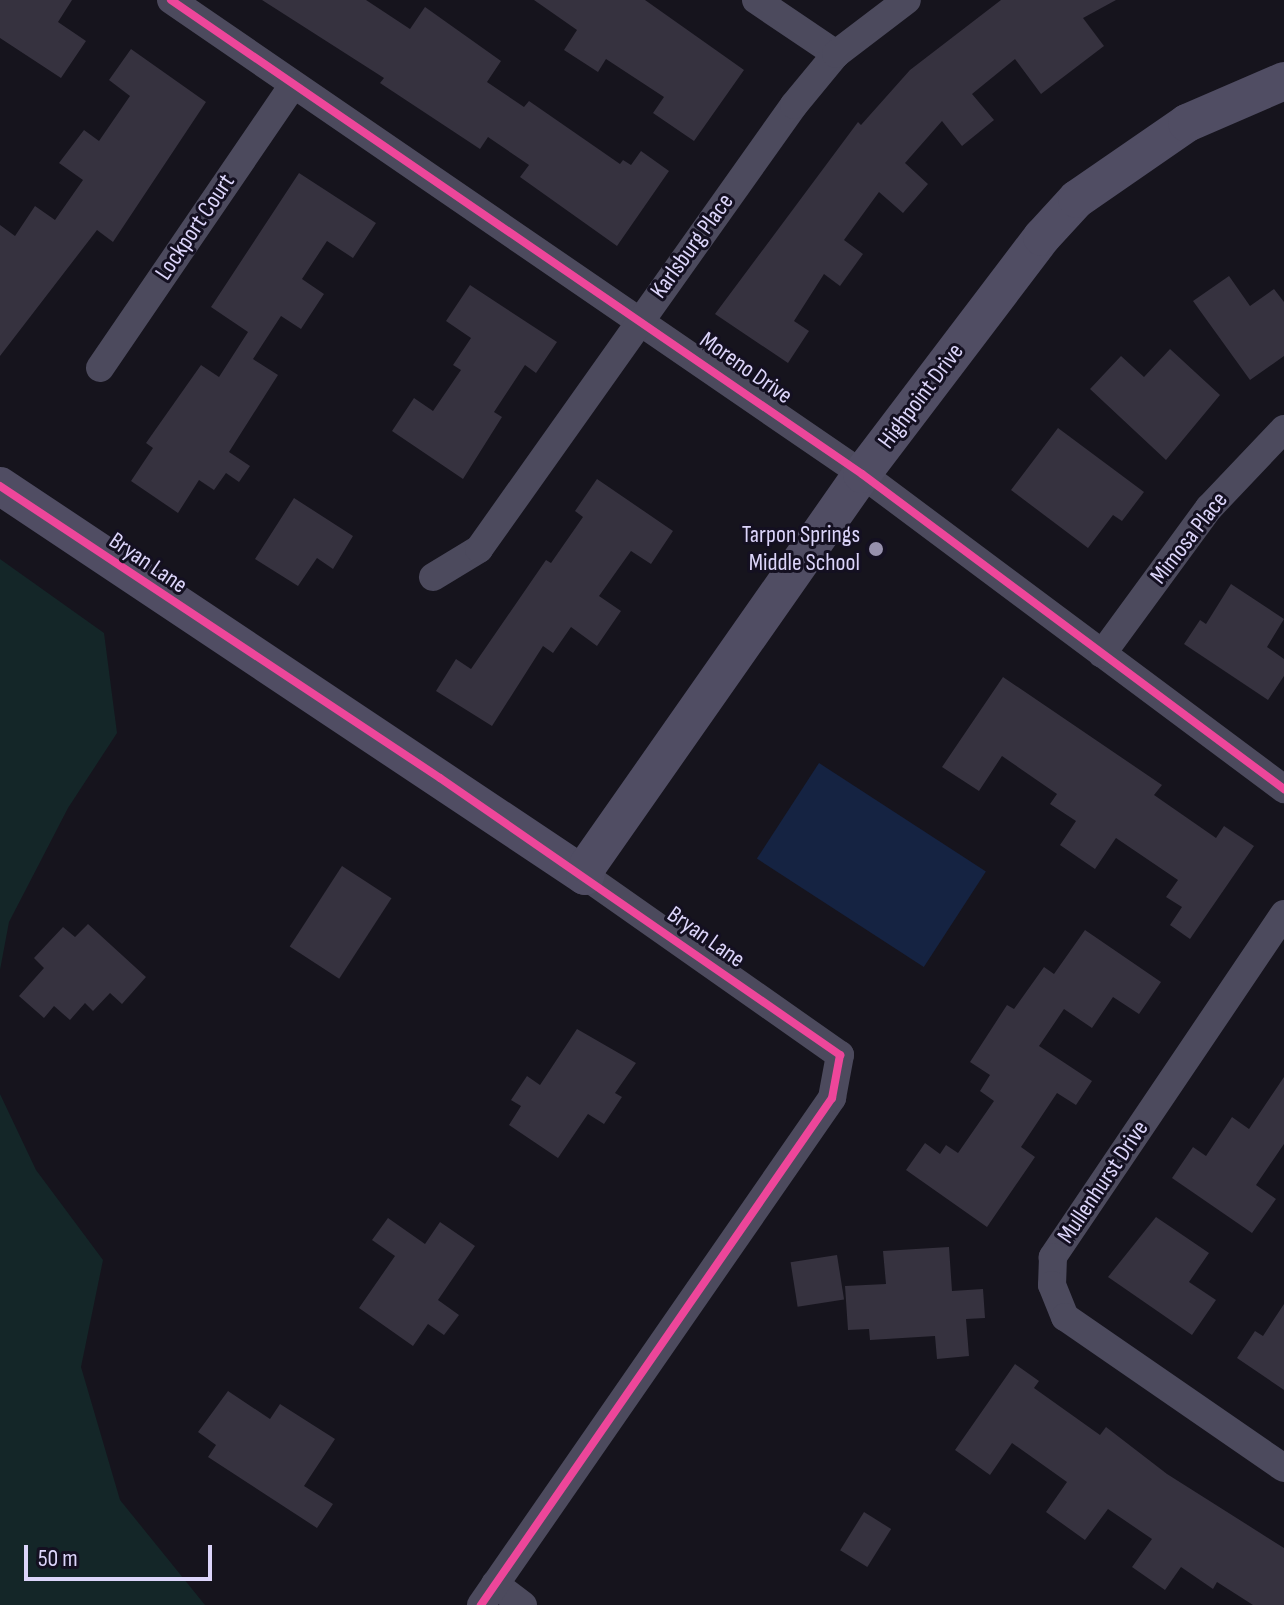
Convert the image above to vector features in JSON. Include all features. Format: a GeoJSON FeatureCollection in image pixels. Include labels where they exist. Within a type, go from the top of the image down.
{"type":"FeatureCollection","features":[{"type":"Feature","properties":{"kind":"street","name":"Moreno Drive"},"geometry":{"type":"LineString","coordinates":[[171,0],[292,87],[639,318],[862,474],[1284,789]]}},
{"type":"Feature","properties":{"kind":"street"},"geometry":{"type":"LineString","coordinates":[[756,0],[836,54]]}},
{"type":"Feature","properties":{"kind":"street","name":"Karlsburg Place"},"geometry":{"type":"LineString","coordinates":[[433,577],[479,549],[639,318],[836,54],[907,0]]}},
{"type":"Feature","properties":{"kind":"street","name":"Highpoint Drive"},"geometry":{"type":"LineString","coordinates":[[585,876],[588,865],[862,474],[1042,237],[1077,199],[1187,123],[1284,81]]}},
{"type":"Feature","properties":{"kind":"street","name":"Lockport Court"},"geometry":{"type":"LineString","coordinates":[[100,368],[292,87]]}},
{"type":"Feature","properties":{"kind":"street","name":"Mimosa Place"},"geometry":{"type":"LineString","coordinates":[[1102,654],[1209,508],[1284,429]]}},
{"type":"Feature","properties":{"kind":"street","name":"Bryan Lane"},"geometry":{"type":"LineString","coordinates":[[0,486],[585,876],[840,1055],[832,1098],[488,1595],[523,1605]]}},
{"type":"Feature","properties":{"kind":"street","name":"Mullenhurst Drive"},"geometry":{"type":"LineString","coordinates":[[1284,914],[1053,1257],[1052,1285],[1065,1317],[1284,1468]]}},
{"type":"Feature","properties":{"kind":"shaded area"},"geometry":{"type":"Polygon","coordinates":[[[0,559],[104,633],[117,733],[68,808],[9,922],[0,970],[0,559]]]}},
{"type":"Feature","properties":{"kind":"shaded area"},"geometry":{"type":"Polygon","coordinates":[[[0,1094],[36,1170],[103,1260],[81,1367],[120,1500],[205,1605],[0,1605],[0,1094]]]}},
{"type":"Feature","properties":{"kind":"water"},"geometry":{"type":"Polygon","coordinates":[[[819,763],[986,871],[924,967],[757,859],[819,763]]]}},
{"type":"Feature","properties":{"kind":"building"},"geometry":{"type":"Polygon","coordinates":[[[0,0],[72,0],[58,22],[86,41],[61,78],[0,38],[0,0]]]}},
{"type":"Feature","properties":{"kind":"building"},"geometry":{"type":"Polygon","coordinates":[[[262,0],[366,0],[410,29],[425,7],[501,61],[487,82],[524,107],[529,101],[620,164],[623,160],[631,165],[641,151],[669,171],[617,246],[520,177],[529,165],[488,137],[480,149],[380,83],[384,78],[262,0]]]}},
{"type":"Feature","properties":{"kind":"building"},"geometry":{"type":"Polygon","coordinates":[[[534,0],[645,0],[744,70],[694,141],[653,113],[664,97],[606,59],[598,72],[564,50],[577,30],[534,0]]]}},
{"type":"Feature","properties":{"kind":"building"},"geometry":{"type":"Polygon","coordinates":[[[1001,0],[1116,0],[1083,18],[1104,46],[1041,94],[1015,59],[972,94],[994,120],[962,146],[942,121],[905,163],[928,184],[903,213],[879,192],[844,240],[863,254],[840,286],[824,274],[794,321],[809,331],[788,363],[715,314],[858,122],[861,125],[910,70],[1001,0]]]}},
{"type":"Feature","properties":{"kind":"building"},"geometry":{"type":"Polygon","coordinates":[[[131,49],[206,102],[113,242],[97,230],[0,356],[0,225],[15,236],[35,206],[55,220],[83,180],[59,163],[84,130],[99,141],[130,96],[109,80],[131,49]]]}},
{"type":"Feature","properties":{"kind":"building"},"geometry":{"type":"Polygon","coordinates":[[[299,173],[376,223],[353,258],[327,241],[302,279],[324,294],[301,329],[281,316],[253,359],[278,375],[229,452],[250,466],[239,482],[226,473],[214,490],[199,480],[178,513],[131,481],[153,448],[146,443],[201,365],[219,377],[248,332],[211,307],[299,173]]]}},
{"type":"Feature","properties":{"kind":"building"},"geometry":{"type":"Polygon","coordinates":[[[1229,276],[1250,306],[1274,289],[1284,302],[1284,356],[1250,380],[1193,301],[1229,276]]]}},
{"type":"Feature","properties":{"kind":"building"},"geometry":{"type":"Polygon","coordinates":[[[470,285],[557,342],[536,373],[525,365],[494,412],[502,417],[463,479],[392,431],[414,398],[433,411],[461,370],[453,365],[471,338],[446,321],[470,285]]]}},
{"type":"Feature","properties":{"kind":"building"},"geometry":{"type":"Polygon","coordinates":[[[1170,349],[1220,395],[1166,460],[1090,389],[1121,356],[1144,377],[1170,349]]]}},
{"type":"Feature","properties":{"kind":"building"},"geometry":{"type":"Polygon","coordinates":[[[1058,428],[1144,492],[1122,521],[1113,515],[1088,548],[1011,490],[1058,428]]]}},
{"type":"Feature","properties":{"kind":"building"},"geometry":{"type":"Polygon","coordinates":[[[597,479],[673,531],[651,564],[631,551],[599,596],[621,611],[597,646],[571,627],[553,653],[543,646],[492,726],[436,691],[456,659],[471,669],[546,560],[551,563],[583,517],[575,511],[597,479]]]}},
{"type":"Feature","properties":{"kind":"building"},"geometry":{"type":"Polygon","coordinates":[[[294,498],[353,536],[333,569],[317,558],[298,586],[255,559],[294,498]]]}},
{"type":"Feature","properties":{"kind":"building"},"geometry":{"type":"Polygon","coordinates":[[[1231,584],[1284,619],[1267,647],[1284,659],[1284,676],[1268,700],[1184,644],[1200,620],[1206,624],[1231,584]]]}},
{"type":"Feature","properties":{"kind":"building"},"geometry":{"type":"Polygon","coordinates":[[[1003,677],[1162,785],[1154,795],[1216,838],[1224,826],[1254,846],[1190,939],[1170,925],[1182,907],[1166,897],[1178,880],[1116,838],[1095,869],[1060,845],[1076,821],[1050,804],[1057,794],[1002,756],[979,791],[942,767],[1003,677]]]}},
{"type":"Feature","properties":{"kind":"building"},"geometry":{"type":"Polygon","coordinates":[[[342,866],[391,898],[339,979],[290,947],[342,866]]]}},
{"type":"Feature","properties":{"kind":"building"},"geometry":{"type":"Polygon","coordinates":[[[88,924],[146,977],[122,1004],[110,993],[93,1011],[85,1003],[70,1020],[54,1006],[44,1018],[19,996],[44,968],[34,958],[63,927],[75,937],[88,924]]]}},
{"type":"Feature","properties":{"kind":"building"},"geometry":{"type":"Polygon","coordinates":[[[1085,930],[1161,982],[1139,1014],[1113,997],[1092,1028],[1064,1009],[1039,1046],[1092,1081],[1076,1105],[1057,1093],[1021,1147],[1035,1157],[987,1227],[906,1170],[925,1143],[940,1154],[946,1145],[958,1153],[994,1101],[980,1091],[990,1075],[970,1062],[1007,1005],[1014,1009],[1044,967],[1054,974],[1085,930]]]}},
{"type":"Feature","properties":{"kind":"building"},"geometry":{"type":"Polygon","coordinates":[[[577,1029],[636,1063],[615,1093],[622,1097],[604,1124],[588,1114],[558,1158],[509,1125],[521,1106],[511,1100],[527,1076],[540,1085],[577,1029]]]}},
{"type":"Feature","properties":{"kind":"building"},"geometry":{"type":"Polygon","coordinates":[[[1284,1077],[1284,1144],[1256,1185],[1276,1199],[1252,1233],[1172,1178],[1193,1147],[1206,1156],[1232,1117],[1249,1129],[1284,1077]]]}},
{"type":"Feature","properties":{"kind":"building"},"geometry":{"type":"Polygon","coordinates":[[[1156,1217],[1209,1253],[1189,1282],[1216,1300],[1192,1335],[1108,1277],[1156,1217]]]}},
{"type":"Feature","properties":{"kind":"building"},"geometry":{"type":"Polygon","coordinates":[[[388,1218],[425,1244],[440,1222],[475,1246],[438,1300],[459,1315],[444,1335],[428,1324],[413,1346],[359,1308],[395,1256],[372,1240],[388,1218]]]}},
{"type":"Feature","properties":{"kind":"building"},"geometry":{"type":"Polygon","coordinates":[[[949,1247],[952,1291],[983,1289],[985,1318],[966,1319],[969,1356],[937,1359],[935,1336],[870,1340],[869,1329],[848,1330],[845,1286],[886,1284],[883,1251],[949,1247]]]}},
{"type":"Feature","properties":{"kind":"building"},"geometry":{"type":"Polygon","coordinates":[[[837,1255],[844,1299],[798,1307],[791,1262],[837,1255]]]}},
{"type":"Feature","properties":{"kind":"building"},"geometry":{"type":"Polygon","coordinates":[[[1284,1304],[1284,1390],[1237,1358],[1255,1331],[1263,1336],[1284,1304]]]}},
{"type":"Feature","properties":{"kind":"building"},"geometry":{"type":"Polygon","coordinates":[[[1015,1364],[1039,1381],[1034,1388],[1100,1435],[1106,1427],[1167,1474],[1284,1548],[1284,1605],[1253,1605],[1217,1582],[1213,1589],[1181,1567],[1165,1590],[1132,1567],[1152,1539],[1108,1509],[1085,1540],[1046,1512],[1067,1482],[1012,1443],[990,1475],[955,1450],[1015,1364]]]}},
{"type":"Feature","properties":{"kind":"building"},"geometry":{"type":"Polygon","coordinates":[[[228,1391],[270,1419],[280,1404],[335,1439],[304,1486],[333,1504],[317,1528],[208,1457],[216,1445],[198,1432],[228,1391]]]}},
{"type":"Feature","properties":{"kind":"building"},"geometry":{"type":"Polygon","coordinates":[[[864,1512],[891,1529],[867,1567],[840,1550],[864,1512]]]}},
{"type":"Feature","properties":{"kind":"cycle path"},"geometry":{"type":"LineString","coordinates":[[171,0],[862,474],[1284,789]]}},
{"type":"Feature","properties":{"kind":"cycle path"},"geometry":{"type":"LineString","coordinates":[[0,486],[440,778],[840,1055],[832,1098],[481,1605]]}},
{"type":"Feature","properties":{"kind":"place","name":"Tarpon Springs Middle School"},"geometry":{"type":"Point","coordinates":[876,549]}}]}
